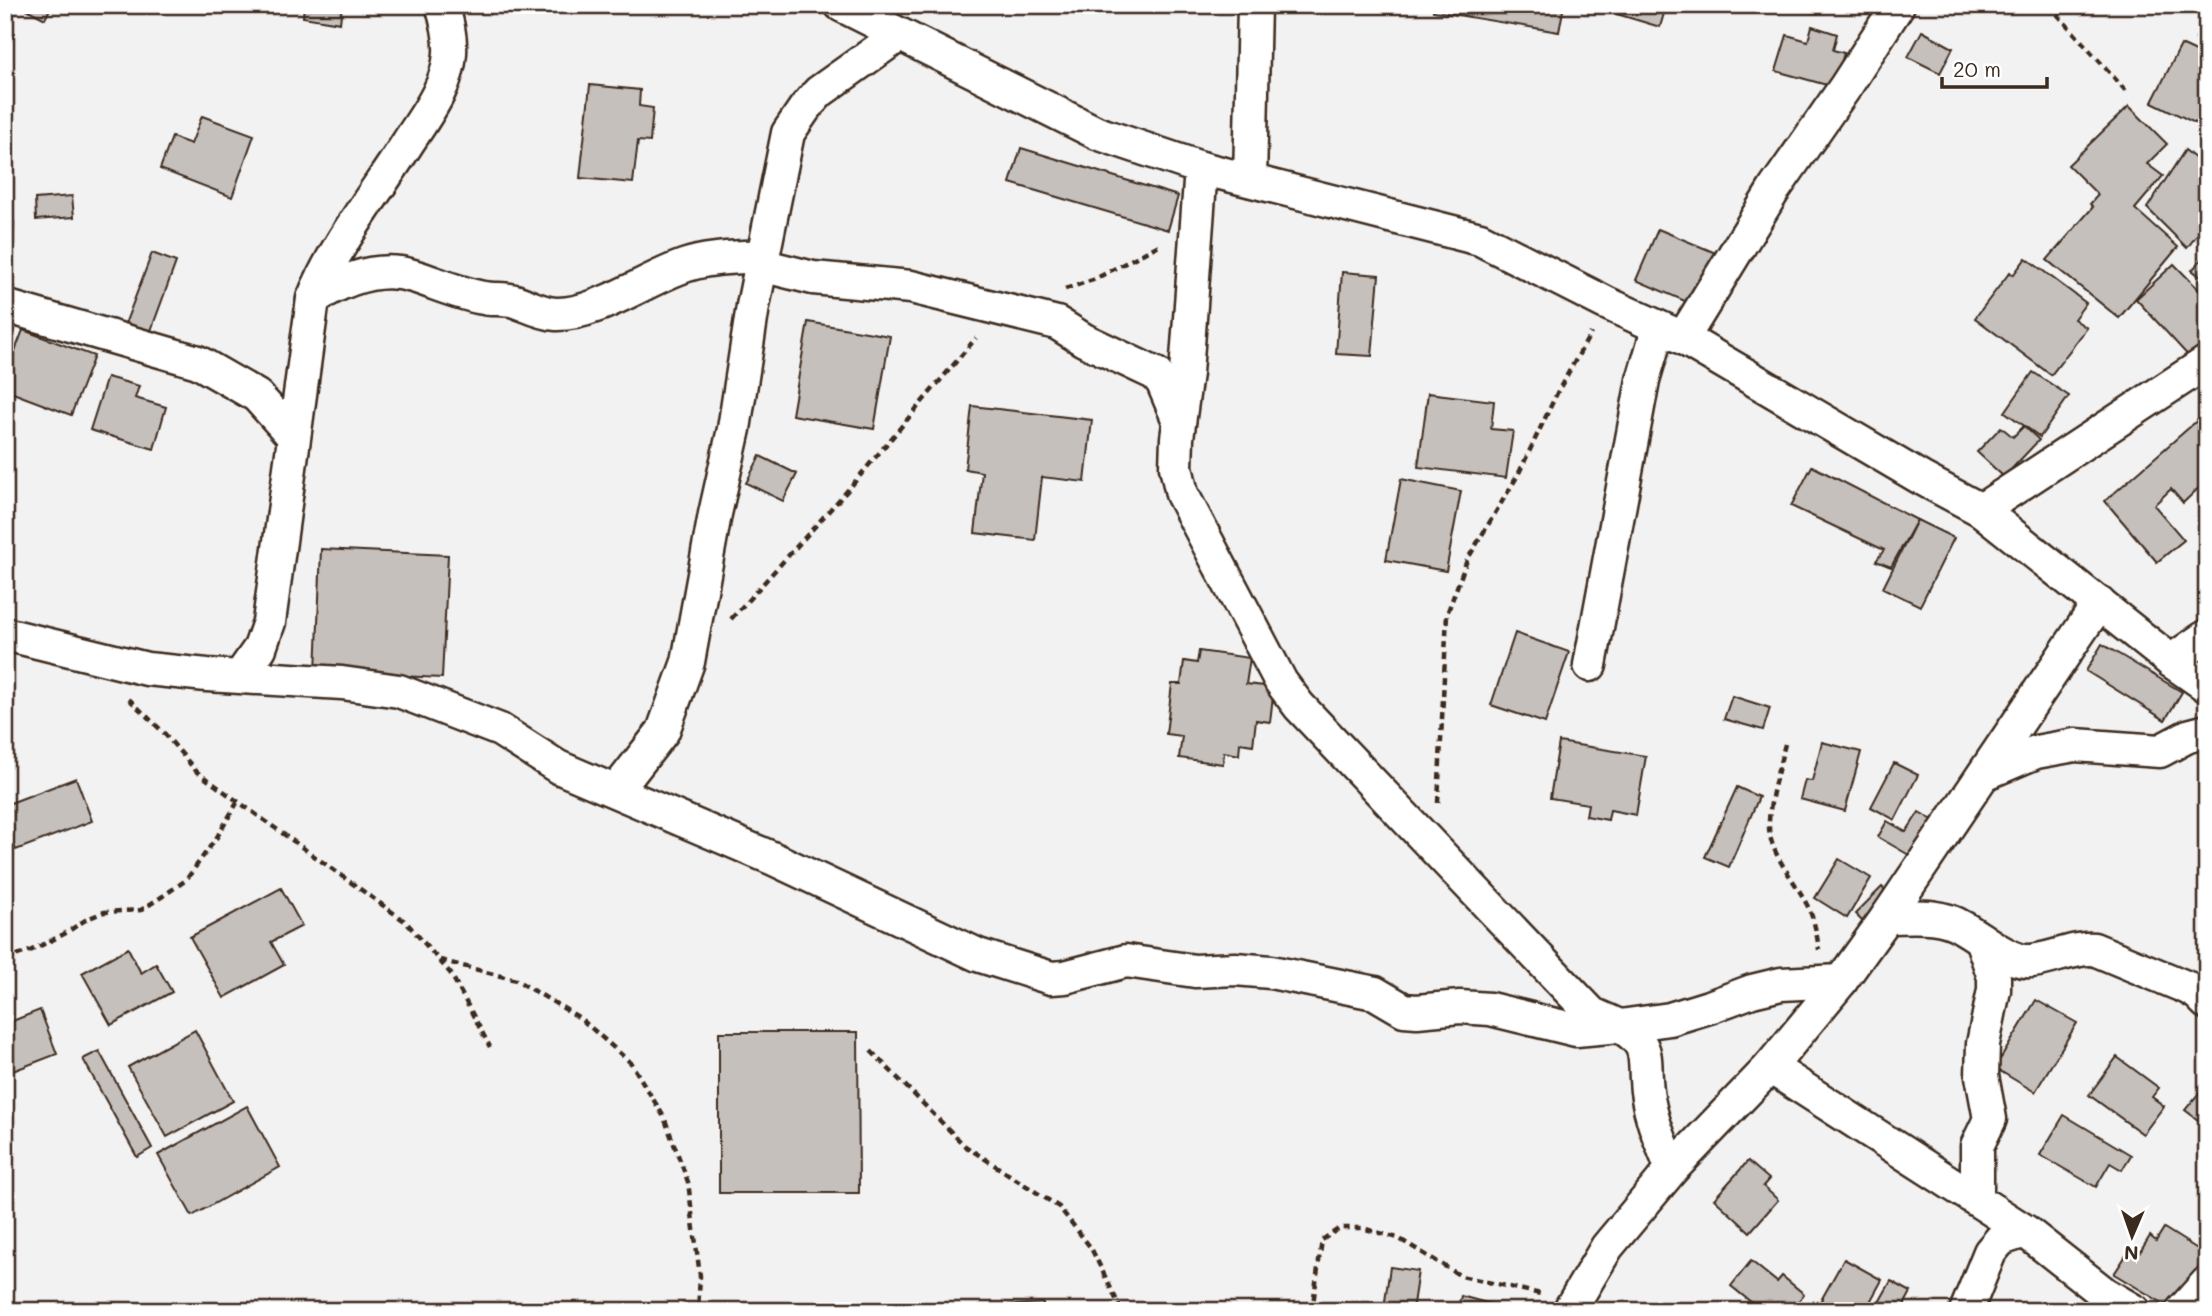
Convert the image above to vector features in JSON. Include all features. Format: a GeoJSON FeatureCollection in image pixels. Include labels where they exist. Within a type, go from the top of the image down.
{"type":"FeatureCollection","features":[{"type":"Feature","properties":{"kind":"street"},"geometry":{"type":"LineString","coordinates":[[241,676],[260,648],[269,622],[313,299],[319,283],[346,239],[434,102],[445,77],[450,54],[449,29],[442,5]]}},
{"type":"Feature","properties":{"kind":"street"},"geometry":{"type":"LineString","coordinates":[[841,5],[1097,133],[1200,168],[1480,239],[1671,334],[1981,510],[2171,661],[2207,686]]}},
{"type":"Feature","properties":{"kind":"street"},"geometry":{"type":"LineString","coordinates":[[1250,180],[1254,5]]}},
{"type":"Feature","properties":{"kind":"street"},"geometry":{"type":"LineString","coordinates":[[1590,665],[1643,380],[1671,334],[1776,188],[1898,5]]}},
{"type":"Feature","properties":{"kind":"street"},"geometry":{"type":"LineString","coordinates":[[616,791],[663,731],[688,662],[788,133],[805,107],[819,92],[899,35]]}},
{"type":"Feature","properties":{"kind":"street"},"geometry":{"type":"LineString","coordinates":[[1200,168],[1186,373],[1176,467],[1182,494],[1281,682],[1298,706],[1592,1014],[1620,1027],[1638,1040],[1644,1051],[1651,1116],[1672,1169]]}},
{"type":"Feature","properties":{"kind":"street"},"geometry":{"type":"LineString","coordinates":[[313,299],[350,278],[373,273],[409,274],[483,298],[512,300],[541,312],[556,314],[578,311],[684,266],[708,260],[762,260],[813,278],[911,287],[1058,323],[1084,340],[1156,374],[1163,383],[1180,422]]}},
{"type":"Feature","properties":{"kind":"street"},"geometry":{"type":"LineString","coordinates":[[5,306],[198,362],[257,397],[293,436]]}},
{"type":"Feature","properties":{"kind":"street"},"geometry":{"type":"LineString","coordinates":[[1981,510],[2207,362]]}},
{"type":"Feature","properties":{"kind":"street"},"geometry":{"type":"LineString","coordinates":[[1570,1307],[1607,1247],[1672,1169],[1770,1067],[1828,982],[1887,917],[2099,603]]}},
{"type":"Feature","properties":{"kind":"street"},"geometry":{"type":"LineString","coordinates":[[5,634],[148,669],[342,682],[399,691],[500,730],[558,767],[774,859],[978,955],[1051,978],[1065,977],[1126,961],[1195,971],[1271,972],[1375,993],[1404,1010],[1460,1007],[1489,1009],[1577,1030],[1670,1019],[1781,984],[1828,982]]}},
{"type":"Feature","properties":{"kind":"street"},"geometry":{"type":"LineString","coordinates":[[2171,661],[2207,636]]}},
{"type":"Feature","properties":{"kind":"street"},"geometry":{"type":"LineString","coordinates":[[1984,774],[2036,752],[2075,745],[2160,751],[2207,731]]}},
{"type":"Feature","properties":{"kind":"street"},"geometry":{"type":"LineString","coordinates":[[1887,917],[1941,919],[1960,925],[2016,960],[2027,962],[2080,948],[2094,949],[2188,988],[2207,1003]]}},
{"type":"Feature","properties":{"kind":"street"},"geometry":{"type":"LineString","coordinates":[[1977,1200],[1977,1146],[1990,1119],[1982,1076],[1983,1044],[1994,990],[1994,977],[1981,939]]}},
{"type":"Feature","properties":{"kind":"street"},"geometry":{"type":"LineString","coordinates":[[1770,1067],[2025,1231],[2105,1294],[2134,1311]]}},
{"type":"Feature","properties":{"kind":"street"},"geometry":{"type":"LineString","coordinates":[[1966,1311],[1990,1252],[2001,1239],[2025,1231]]}},
{"type":"Feature","properties":{"kind":"street"},"geometry":{"type":"LineString","coordinates":[[2182,1311],[2207,1283]]}},
{"type":"Feature","properties":{"kind":"path"},"geometry":{"type":"LineString","coordinates":[[2049,5],[2126,91]]}},
{"type":"Feature","properties":{"kind":"path"},"geometry":{"type":"LineString","coordinates":[[1062,290],[1093,280],[1196,226]]}},
{"type":"Feature","properties":{"kind":"path"},"geometry":{"type":"LineString","coordinates":[[1436,850],[1447,614],[1467,560],[1518,475],[1558,391],[1606,303]]}},
{"type":"Feature","properties":{"kind":"path"},"geometry":{"type":"LineString","coordinates":[[688,662],[733,617],[847,491],[988,325],[1009,311]]}},
{"type":"Feature","properties":{"kind":"path"},"geometry":{"type":"LineString","coordinates":[[121,692],[164,733],[197,772],[406,922],[451,974],[490,1047]]}},
{"type":"Feature","properties":{"kind":"path"},"geometry":{"type":"LineString","coordinates":[[1784,744],[1772,792],[1769,835],[1784,870],[1807,903],[1828,982]]}},
{"type":"Feature","properties":{"kind":"path"},"geometry":{"type":"LineString","coordinates":[[5,959],[30,951],[103,912],[141,910],[163,896],[186,880],[217,837],[237,803]]}},
{"type":"Feature","properties":{"kind":"path"},"geometry":{"type":"LineString","coordinates":[[439,960],[516,980],[580,1018],[631,1063],[664,1117],[688,1182],[699,1276],[698,1311]]}},
{"type":"Feature","properties":{"kind":"path"},"geometry":{"type":"LineString","coordinates":[[871,1051],[965,1146],[1059,1207],[1091,1248],[1122,1311]]}},
{"type":"Feature","properties":{"kind":"path"},"geometry":{"type":"LineString","coordinates":[[1312,1311],[1322,1240],[1340,1228],[1362,1228],[1398,1238],[1461,1276],[1515,1287],[1570,1307]]}},
{"type":"Feature","properties":{"kind":"building"},"geometry":{"type":"Polygon","coordinates":[[[19,5],[52,5],[45,19],[19,5]]]}},
{"type":"Feature","properties":{"kind":"building"},"geometry":{"type":"Polygon","coordinates":[[[304,5],[342,5],[340,23],[303,17],[304,5]]]}},
{"type":"Feature","properties":{"kind":"building"},"geometry":{"type":"Polygon","coordinates":[[[1434,5],[1564,5],[1559,32],[1433,11],[1434,5]]]}},
{"type":"Feature","properties":{"kind":"building"},"geometry":{"type":"Polygon","coordinates":[[[1620,5],[1682,5],[1679,14],[1665,10],[1660,27],[1617,14],[1620,5]]]}},
{"type":"Feature","properties":{"kind":"building"},"geometry":{"type":"Polygon","coordinates":[[[1773,5],[1818,5],[1817,13],[1773,5]]]}},
{"type":"Feature","properties":{"kind":"building"},"geometry":{"type":"Polygon","coordinates":[[[2207,7],[2207,41],[2196,38],[2207,7]]]}},
{"type":"Feature","properties":{"kind":"building"},"geometry":{"type":"Polygon","coordinates":[[[1812,26],[1837,34],[1833,50],[1844,53],[1834,87],[1776,71],[1787,35],[1808,41],[1812,26]]]}},
{"type":"Feature","properties":{"kind":"building"},"geometry":{"type":"Polygon","coordinates":[[[1922,31],[1953,48],[1940,73],[1908,57],[1922,31]]]}},
{"type":"Feature","properties":{"kind":"building"},"geometry":{"type":"Polygon","coordinates":[[[2181,45],[2207,57],[2207,129],[2152,102],[2181,45]]]}},
{"type":"Feature","properties":{"kind":"building"},"geometry":{"type":"Polygon","coordinates":[[[590,85],[640,90],[639,106],[653,108],[650,142],[638,141],[633,183],[580,178],[590,85]]]}},
{"type":"Feature","properties":{"kind":"building"},"geometry":{"type":"Polygon","coordinates":[[[2129,106],[2167,144],[2147,164],[2163,176],[2135,209],[2178,247],[2119,318],[2047,260],[2093,207],[2090,204],[2098,195],[2068,165],[2129,106]]]}},
{"type":"Feature","properties":{"kind":"building"},"geometry":{"type":"Polygon","coordinates":[[[202,116],[254,135],[232,197],[160,169],[172,137],[191,144],[202,116]]]}},
{"type":"Feature","properties":{"kind":"building"},"geometry":{"type":"Polygon","coordinates":[[[1021,148],[1178,196],[1168,230],[1010,183],[1021,148]]]}},
{"type":"Feature","properties":{"kind":"building"},"geometry":{"type":"Polygon","coordinates":[[[2185,150],[2207,168],[2207,222],[2187,248],[2147,208],[2185,150]]]}},
{"type":"Feature","properties":{"kind":"building"},"geometry":{"type":"Polygon","coordinates":[[[72,196],[74,217],[36,220],[35,199],[72,196]]]}},
{"type":"Feature","properties":{"kind":"building"},"geometry":{"type":"Polygon","coordinates":[[[5,222],[14,222],[11,293],[5,292],[5,222]]]}},
{"type":"Feature","properties":{"kind":"building"},"geometry":{"type":"Polygon","coordinates":[[[1658,229],[1716,253],[1694,305],[1636,280],[1658,229]]]}},
{"type":"Feature","properties":{"kind":"building"},"geometry":{"type":"Polygon","coordinates":[[[152,253],[176,262],[149,336],[124,327],[152,253]]]}},
{"type":"Feature","properties":{"kind":"building"},"geometry":{"type":"Polygon","coordinates":[[[2207,253],[2207,288],[2199,281],[2202,278],[2192,270],[2207,253]]]}},
{"type":"Feature","properties":{"kind":"building"},"geometry":{"type":"Polygon","coordinates":[[[2026,258],[2086,303],[2074,319],[2087,328],[2051,375],[1975,318],[2010,272],[2013,275],[2026,258]]]}},
{"type":"Feature","properties":{"kind":"building"},"geometry":{"type":"Polygon","coordinates":[[[2174,264],[2207,298],[2207,352],[2193,361],[2136,299],[2174,264]]]}},
{"type":"Feature","properties":{"kind":"building"},"geometry":{"type":"Polygon","coordinates":[[[1342,272],[1379,275],[1372,356],[1336,354],[1342,272]]]}},
{"type":"Feature","properties":{"kind":"building"},"geometry":{"type":"Polygon","coordinates":[[[808,322],[890,336],[874,429],[792,415],[808,322]]]}},
{"type":"Feature","properties":{"kind":"building"},"geometry":{"type":"Polygon","coordinates":[[[23,330],[94,356],[71,415],[5,390],[5,377],[23,330]]]}},
{"type":"Feature","properties":{"kind":"building"},"geometry":{"type":"Polygon","coordinates":[[[2033,372],[2069,396],[2040,437],[2005,412],[2033,372]]]}},
{"type":"Feature","properties":{"kind":"building"},"geometry":{"type":"Polygon","coordinates":[[[107,377],[139,386],[135,398],[166,407],[154,449],[90,430],[107,377]]]}},
{"type":"Feature","properties":{"kind":"building"},"geometry":{"type":"Polygon","coordinates":[[[1428,393],[1494,401],[1491,429],[1513,431],[1506,478],[1418,467],[1428,393]]]}},
{"type":"Feature","properties":{"kind":"building"},"geometry":{"type":"Polygon","coordinates":[[[972,406],[1092,420],[1085,482],[1042,477],[1035,540],[975,533],[982,472],[965,469],[972,406]]]}},
{"type":"Feature","properties":{"kind":"building"},"geometry":{"type":"Polygon","coordinates":[[[2207,412],[2207,480],[2183,503],[2171,489],[2154,505],[2184,540],[2157,562],[2105,501],[2207,412]]]}},
{"type":"Feature","properties":{"kind":"building"},"geometry":{"type":"Polygon","coordinates":[[[2024,426],[2039,440],[2004,477],[1977,452],[2001,427],[2013,437],[2024,426]]]}},
{"type":"Feature","properties":{"kind":"building"},"geometry":{"type":"Polygon","coordinates":[[[760,456],[797,474],[783,501],[746,483],[760,456]]]}},
{"type":"Feature","properties":{"kind":"building"},"geometry":{"type":"Polygon","coordinates":[[[1812,466],[1917,520],[1891,567],[1876,561],[1884,550],[1791,506],[1812,466]]]}},
{"type":"Feature","properties":{"kind":"building"},"geometry":{"type":"Polygon","coordinates":[[[1401,479],[1461,491],[1446,571],[1386,560],[1401,479]]]}},
{"type":"Feature","properties":{"kind":"building"},"geometry":{"type":"Polygon","coordinates":[[[1917,520],[1954,538],[1920,606],[1883,588],[1917,520]]]}},
{"type":"Feature","properties":{"kind":"building"},"geometry":{"type":"Polygon","coordinates":[[[321,549],[448,555],[442,678],[316,672],[321,549]]]}},
{"type":"Feature","properties":{"kind":"building"},"geometry":{"type":"Polygon","coordinates":[[[1515,633],[1569,652],[1545,723],[1491,705],[1515,633]]]}},
{"type":"Feature","properties":{"kind":"building"},"geometry":{"type":"Polygon","coordinates":[[[2102,644],[2182,692],[2165,720],[2086,671],[2102,644]]]}},
{"type":"Feature","properties":{"kind":"building"},"geometry":{"type":"Polygon","coordinates":[[[1199,651],[1250,658],[1246,684],[1274,687],[1270,722],[1256,720],[1253,745],[1240,743],[1239,755],[1224,752],[1223,764],[1179,758],[1182,736],[1166,734],[1172,684],[1181,684],[1184,661],[1197,663],[1199,651]]]}},
{"type":"Feature","properties":{"kind":"building"},"geometry":{"type":"Polygon","coordinates":[[[1732,696],[1770,708],[1763,730],[1724,719],[1732,696]]]}},
{"type":"Feature","properties":{"kind":"building"},"geometry":{"type":"Polygon","coordinates":[[[1559,742],[1646,756],[1636,815],[1610,810],[1608,820],[1586,816],[1588,804],[1550,798],[1559,742]]]}},
{"type":"Feature","properties":{"kind":"building"},"geometry":{"type":"Polygon","coordinates":[[[1822,742],[1861,752],[1845,811],[1800,799],[1805,780],[1812,781],[1822,742]]]}},
{"type":"Feature","properties":{"kind":"building"},"geometry":{"type":"Polygon","coordinates":[[[1894,763],[1918,775],[1895,820],[1871,807],[1894,763]]]}},
{"type":"Feature","properties":{"kind":"building"},"geometry":{"type":"Polygon","coordinates":[[[76,778],[92,821],[16,850],[5,822],[5,805],[76,778]]]}},
{"type":"Feature","properties":{"kind":"building"},"geometry":{"type":"Polygon","coordinates":[[[1737,787],[1759,797],[1729,867],[1705,857],[1737,787]]]}},
{"type":"Feature","properties":{"kind":"building"},"geometry":{"type":"Polygon","coordinates":[[[1919,812],[1943,826],[1921,862],[1878,837],[1887,821],[1906,832],[1919,812]]]}},
{"type":"Feature","properties":{"kind":"building"},"geometry":{"type":"Polygon","coordinates":[[[1839,859],[1871,878],[1847,918],[1815,898],[1839,859]]]}},
{"type":"Feature","properties":{"kind":"building"},"geometry":{"type":"Polygon","coordinates":[[[1882,887],[1890,896],[1869,928],[1855,914],[1882,887]]]}},
{"type":"Feature","properties":{"kind":"building"},"geometry":{"type":"Polygon","coordinates":[[[281,888],[302,926],[271,942],[284,965],[224,998],[190,937],[281,888]]]}},
{"type":"Feature","properties":{"kind":"building"},"geometry":{"type":"Polygon","coordinates":[[[128,948],[141,973],[156,964],[172,992],[111,1025],[82,973],[128,948]]]}},
{"type":"Feature","properties":{"kind":"building"},"geometry":{"type":"Polygon","coordinates":[[[2036,1000],[2077,1023],[2035,1092],[1995,1068],[2036,1000]]]}},
{"type":"Feature","properties":{"kind":"building"},"geometry":{"type":"Polygon","coordinates":[[[40,1010],[57,1054],[5,1074],[5,1024],[40,1010]]]}},
{"type":"Feature","properties":{"kind":"building"},"geometry":{"type":"Polygon","coordinates":[[[195,1030],[233,1101],[167,1137],[128,1067],[195,1030]]]}},
{"type":"Feature","properties":{"kind":"building"},"geometry":{"type":"Polygon","coordinates":[[[719,1032],[858,1032],[859,1193],[719,1193],[719,1032]]]}},
{"type":"Feature","properties":{"kind":"building"},"geometry":{"type":"Polygon","coordinates":[[[99,1051],[152,1148],[137,1157],[83,1059],[99,1051]]]}},
{"type":"Feature","properties":{"kind":"building"},"geometry":{"type":"Polygon","coordinates":[[[2117,1057],[2159,1088],[2152,1097],[2164,1106],[2143,1134],[2089,1095],[2117,1057]]]}},
{"type":"Feature","properties":{"kind":"building"},"geometry":{"type":"Polygon","coordinates":[[[2207,1083],[2207,1127],[2185,1110],[2207,1083]]]}},
{"type":"Feature","properties":{"kind":"building"},"geometry":{"type":"Polygon","coordinates":[[[247,1106],[280,1167],[192,1216],[158,1155],[247,1106]]]}},
{"type":"Feature","properties":{"kind":"building"},"geometry":{"type":"Polygon","coordinates":[[[2064,1115],[2131,1155],[2122,1170],[2110,1163],[2096,1187],[2040,1155],[2064,1115]]]}},
{"type":"Feature","properties":{"kind":"building"},"geometry":{"type":"Polygon","coordinates":[[[1748,1161],[1769,1179],[1763,1186],[1778,1200],[1750,1232],[1714,1199],[1748,1161]]]}},
{"type":"Feature","properties":{"kind":"building"},"geometry":{"type":"Polygon","coordinates":[[[2164,1228],[2207,1255],[2207,1262],[2176,1311],[2114,1274],[2129,1251],[2137,1257],[2150,1236],[2156,1241],[2164,1228]]]}},
{"type":"Feature","properties":{"kind":"building"},"geometry":{"type":"Polygon","coordinates":[[[1844,1259],[1882,1280],[1865,1311],[1815,1311],[1844,1259]]]}},
{"type":"Feature","properties":{"kind":"building"},"geometry":{"type":"Polygon","coordinates":[[[1751,1261],[1777,1282],[1782,1276],[1804,1294],[1791,1311],[1762,1311],[1731,1286],[1751,1261]]]}},
{"type":"Feature","properties":{"kind":"building"},"geometry":{"type":"Polygon","coordinates":[[[1390,1267],[1418,1271],[1412,1311],[1384,1308],[1390,1267]]]}},
{"type":"Feature","properties":{"kind":"building"},"geometry":{"type":"Polygon","coordinates":[[[1891,1281],[1911,1292],[1901,1311],[1874,1311],[1891,1281]]]}},
{"type":"Feature","properties":{"kind":"building"},"geometry":{"type":"Polygon","coordinates":[[[1461,1296],[1505,1308],[1504,1311],[1457,1311],[1461,1296]]]}},
{"type":"Feature","properties":{"kind":"building"},"geometry":{"type":"Polygon","coordinates":[[[2051,1302],[2064,1311],[2044,1311],[2051,1302]]]}},
{"type":"Feature","properties":{"kind":"building"},"geometry":{"type":"Polygon","coordinates":[[[1043,1303],[1043,1311],[1010,1311],[1009,1305],[1043,1303]]]}}]}
